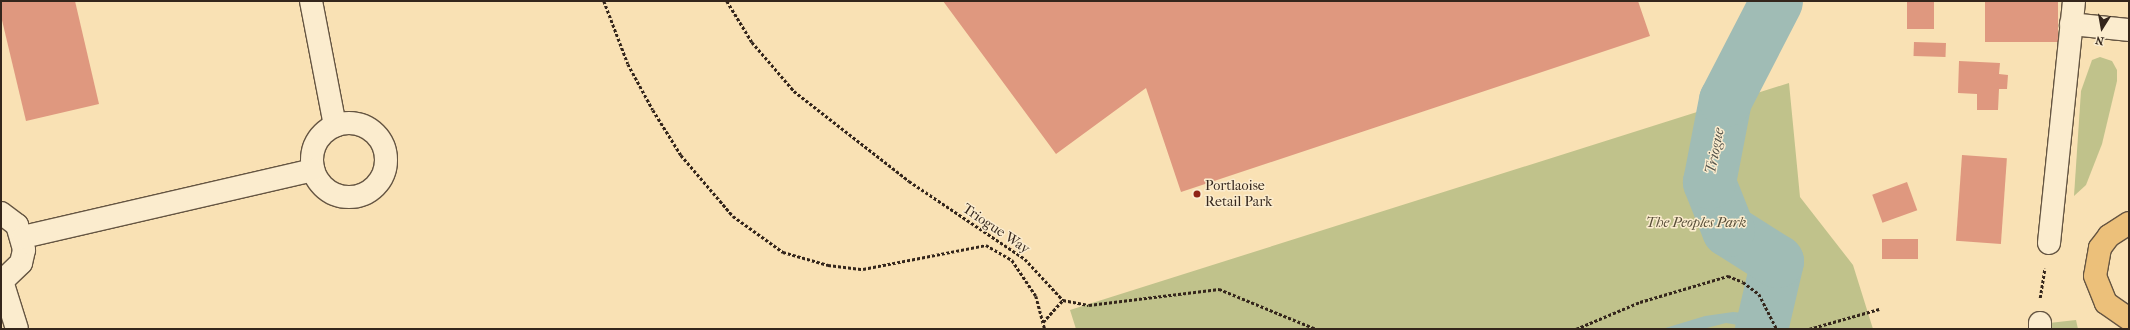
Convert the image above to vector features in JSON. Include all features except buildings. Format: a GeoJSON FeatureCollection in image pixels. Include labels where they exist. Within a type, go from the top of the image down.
{"type":"FeatureCollection","features":[{"type":"Feature","properties":{"kind":"main road"},"geometry":{"type":"LineString","coordinates":[[2129,223],[2109,236],[2100,248],[2095,276],[2106,303],[2129,319]]}},
{"type":"Feature","properties":{"kind":"street"},"geometry":{"type":"LineString","coordinates":[[311,1],[335,126]]}},
{"type":"Feature","properties":{"kind":"street"},"geometry":{"type":"LineString","coordinates":[[2049,243],[2074,1]]}},
{"type":"Feature","properties":{"kind":"street"},"geometry":{"type":"LineString","coordinates":[[2071,24],[2129,30]]}},
{"type":"Feature","properties":{"kind":"street"},"geometry":{"type":"LineString","coordinates":[[359,124],[380,138],[386,150],[384,176],[365,194],[339,197],[327,191],[312,170],[315,144],[335,126],[359,124]]}},
{"type":"Feature","properties":{"kind":"street"},"geometry":{"type":"LineString","coordinates":[[23,237],[312,170]]}},
{"type":"Feature","properties":{"kind":"street"},"geometry":{"type":"LineString","coordinates":[[1,213],[17,225],[23,237],[21,263],[2,282],[17,329]]}},
{"type":"Feature","properties":{"kind":"path"},"geometry":{"type":"LineString","coordinates":[[604,1],[628,64],[653,110],[681,156],[733,216],[783,252],[828,265],[862,269],[986,245],[1012,260],[1036,296],[1045,329]]}},
{"type":"Feature","properties":{"kind":"path","name":"Triogue Way"},"geometry":{"type":"LineString","coordinates":[[727,1],[752,42],[794,91],[909,181],[1025,259],[1063,300]]}},
{"type":"Feature","properties":{"kind":"path"},"geometry":{"type":"LineString","coordinates":[[2040,326],[2049,243]]}},
{"type":"Feature","properties":{"kind":"path"},"geometry":{"type":"LineString","coordinates":[[1576,329],[1601,316],[1712,278],[1728,276],[1743,282],[1760,294],[1776,329]]}},
{"type":"Feature","properties":{"kind":"path"},"geometry":{"type":"LineString","coordinates":[[1043,322],[1063,300],[1089,305],[1219,289],[1316,329]]}},
{"type":"Feature","properties":{"kind":"path"},"geometry":{"type":"LineString","coordinates":[[1809,329],[1879,308]]}},
{"type":"Feature","properties":{"kind":"green space"},"geometry":{"type":"Polygon","coordinates":[[[2100,57],[2112,61],[2117,70],[2117,81],[2102,144],[2086,185],[2074,196],[2081,91],[2092,60],[2100,57]]]}},
{"type":"Feature","properties":{"kind":"green space","name":"The Peoples Park"},"geometry":{"type":"Polygon","coordinates":[[[1789,83],[1800,197],[1853,265],[1873,329],[1076,329],[1070,310],[1789,83]]]}},
{"type":"Feature","properties":{"kind":"green space"},"geometry":{"type":"Polygon","coordinates":[[[2076,320],[2078,329],[2049,329],[2049,323],[2076,320]]]}},
{"type":"Feature","properties":{"kind":"water"},"geometry":{"type":"Polygon","coordinates":[[[1733,312],[1745,313],[1762,325],[1761,329],[1726,323],[1703,329],[1662,329],[1705,316],[1733,312]]]}},
{"type":"Feature","properties":{"kind":"waterway","name":"Triogue"},"geometry":{"type":"LineString","coordinates":[[1761,329],[1777,261],[1728,230],[1709,182],[1725,100],[1776,1]]}},
{"type":"Feature","properties":{"kind":"place","name":"Portlaoise Retail Park"},"geometry":{"type":"Point","coordinates":[1197,194]}}]}
